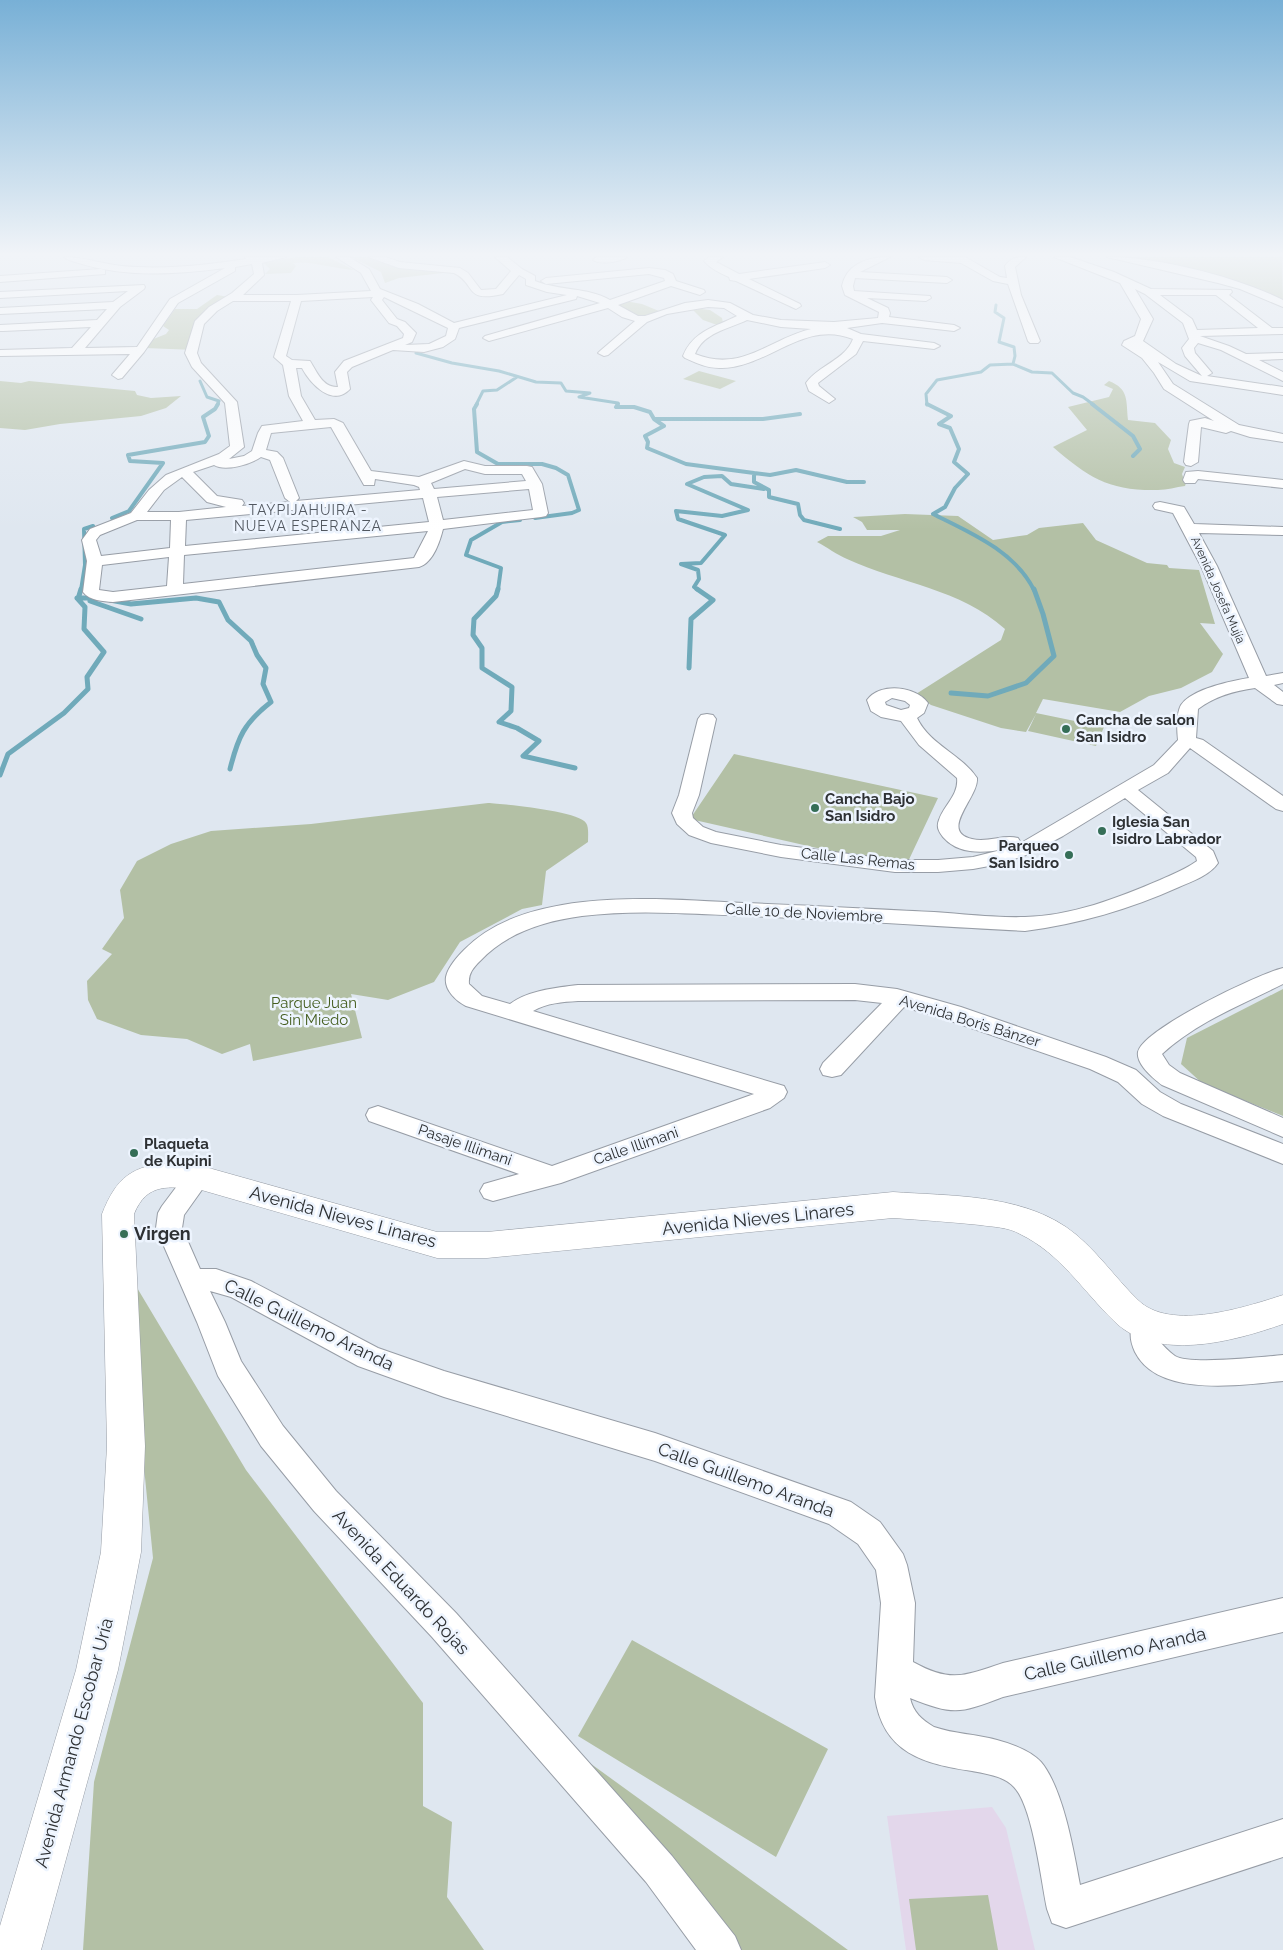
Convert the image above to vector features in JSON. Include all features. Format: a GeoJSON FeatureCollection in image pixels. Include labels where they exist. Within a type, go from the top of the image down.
{"type":"FeatureCollection","features":[{"type":"Feature","properties":{"kind":"main road","name":"Avenida Armando Escobar Uría"},"geometry":{"type":"LineString","coordinates":[[17,1950],[97,1670],[121,1552],[126,1446],[118,1214],[123,1197],[142,1182],[163,1174],[198,1177]]}},
{"type":"Feature","properties":{"kind":"main road","name":"Avenida Nieves Linares"},"geometry":{"type":"LineString","coordinates":[[198,1177],[437,1245],[487,1245],[548,1240],[893,1205],[951,1209],[1006,1216],[1028,1223],[1055,1237],[1091,1271],[1127,1312],[1146,1324],[1161,1329],[1214,1329],[1247,1322],[1283,1309]]}},
{"type":"Feature","properties":{"kind":"street"},"geometry":{"type":"LineString","coordinates":[[76,351],[79,348]]}},
{"type":"Feature","properties":{"kind":"street"},"geometry":{"type":"LineString","coordinates":[[136,516],[156,490],[176,474],[224,456],[237,447],[231,402],[196,364],[191,353],[192,348]]}},
{"type":"Feature","properties":{"kind":"street"},"geometry":{"type":"LineString","coordinates":[[282,348],[280,357],[289,364],[306,364],[316,380],[324,388],[328,391],[337,392],[344,389],[341,372],[348,364],[391,348]]}},
{"type":"Feature","properties":{"kind":"street"},"geometry":{"type":"LineString","coordinates":[[406,348],[423,348]]}},
{"type":"Feature","properties":{"kind":"street"},"geometry":{"type":"LineString","coordinates":[[604,353],[610,348]]}},
{"type":"Feature","properties":{"kind":"street"},"geometry":{"type":"LineString","coordinates":[[692,348],[689,356],[710,363],[728,365],[770,348]]}},
{"type":"Feature","properties":{"kind":"street"},"geometry":{"type":"LineString","coordinates":[[829,399],[813,388],[812,383],[816,376],[856,348]]}},
{"type":"Feature","properties":{"kind":"street"},"geometry":{"type":"LineString","coordinates":[[1133,348],[1146,356],[1159,371],[1168,386],[1242,431]]}},
{"type":"Feature","properties":{"kind":"street"},"geometry":{"type":"LineString","coordinates":[[1146,348],[1172,367],[1194,378],[1283,391]]}},
{"type":"Feature","properties":{"kind":"street"},"geometry":{"type":"LineString","coordinates":[[1188,348],[1189,354],[1206,374]]}},
{"type":"Feature","properties":{"kind":"street"},"geometry":{"type":"LineString","coordinates":[[1225,348],[1283,377]]}},
{"type":"Feature","properties":{"kind":"street"},"geometry":{"type":"LineString","coordinates":[[0,354],[140,350]]}},
{"type":"Feature","properties":{"kind":"street"},"geometry":{"type":"LineString","coordinates":[[118,375],[140,350]]}},
{"type":"Feature","properties":{"kind":"street"},"geometry":{"type":"LineString","coordinates":[[1245,357],[1283,356]]}},
{"type":"Feature","properties":{"kind":"street"},"geometry":{"type":"LineString","coordinates":[[289,364],[290,377],[296,397],[309,416],[310,424]]}},
{"type":"Feature","properties":{"kind":"street"},"geometry":{"type":"LineString","coordinates":[[199,466],[251,458],[258,452],[264,431],[267,429],[328,422],[338,426],[365,482]]}},
{"type":"Feature","properties":{"kind":"street"},"geometry":{"type":"LineString","coordinates":[[1192,462],[1196,423],[1205,422],[1230,430],[1283,438]]}},
{"type":"Feature","properties":{"kind":"street"},"geometry":{"type":"LineString","coordinates":[[258,452],[272,455],[276,458],[292,498]]}},
{"type":"Feature","properties":{"kind":"street"},"geometry":{"type":"LineString","coordinates":[[95,561],[177,550],[436,526],[541,513],[534,484],[527,470],[485,470],[464,464],[424,487],[365,482],[292,498],[218,503],[211,500],[184,471]]}},
{"type":"Feature","properties":{"kind":"street"},"geometry":{"type":"LineString","coordinates":[[1190,480],[1191,475],[1198,475],[1283,484]]}},
{"type":"Feature","properties":{"kind":"street"},"geometry":{"type":"LineString","coordinates":[[424,487],[436,526],[424,557],[419,562],[113,597],[101,596],[91,592],[95,561],[89,540],[95,532],[136,516],[179,516],[424,487],[534,484]]}},
{"type":"Feature","properties":{"kind":"street"},"geometry":{"type":"LineString","coordinates":[[1160,506],[1179,510],[1190,528]]}},
{"type":"Feature","properties":{"kind":"street"},"geometry":{"type":"LineString","coordinates":[[175,589],[179,516]]}},
{"type":"Feature","properties":{"kind":"street","name":"Avenida Josefa Mujía"},"geometry":{"type":"LineString","coordinates":[[1283,531],[1190,528],[1209,566],[1260,683],[1283,700]]}},
{"type":"Feature","properties":{"kind":"street"},"geometry":{"type":"LineString","coordinates":[[1126,789],[1161,769],[1187,741],[1187,715],[1189,707],[1197,700],[1219,689],[1283,678]]}},
{"type":"Feature","properties":{"kind":"street"},"geometry":{"type":"LineString","coordinates":[[907,715],[912,728],[921,738],[958,767],[966,777],[968,786],[948,820],[948,830],[958,842],[978,846],[992,846],[1032,838],[1041,840]]}},
{"type":"Feature","properties":{"kind":"street","name":"Calle Las Remas"},"geometry":{"type":"LineString","coordinates":[[707,719],[689,795],[682,813],[684,820],[689,826],[711,837],[781,851],[904,866],[973,863],[1000,858],[1041,840],[1126,789]]}},
{"type":"Feature","properties":{"kind":"street"},"geometry":{"type":"LineString","coordinates":[[1187,741],[1196,744],[1283,805]]}},
{"type":"Feature","properties":{"kind":"street","name":"Calle 10 de Noviembre"},"geometry":{"type":"LineString","coordinates":[[775,1092],[474,1001],[466,996],[456,983],[457,975],[465,963],[490,940],[530,920],[604,906],[646,906],[1025,924],[1046,922],[1133,899],[1205,867],[1208,863],[1206,855],[1126,789]]}},
{"type":"Feature","properties":{"kind":"street"},"geometry":{"type":"LineString","coordinates":[[1283,975],[1193,1018],[1163,1039],[1150,1051],[1150,1057],[1160,1071],[1172,1079],[1283,1128]]}},
{"type":"Feature","properties":{"kind":"street","name":"Avenida Boris Bánzer"},"geometry":{"type":"LineString","coordinates":[[515,1012],[522,1006],[539,998],[578,993],[855,992],[897,997],[953,1013],[1098,1063],[1127,1076],[1151,1098],[1172,1110],[1283,1154]]}},
{"type":"Feature","properties":{"kind":"street"},"geometry":{"type":"LineString","coordinates":[[832,1069],[892,1007],[897,997]]}},
{"type":"Feature","properties":{"kind":"street","name":"Calle Illimani"},"geometry":{"type":"LineString","coordinates":[[493,1191],[552,1176],[760,1102],[775,1092]]}},
{"type":"Feature","properties":{"kind":"street","name":"Pasaje Illimani"},"geometry":{"type":"LineString","coordinates":[[378,1115],[552,1176]]}},
{"type":"Feature","properties":{"kind":"street","name":"Avenida Eduardo Rojas"},"geometry":{"type":"LineString","coordinates":[[198,1177],[171,1213],[169,1228],[192,1283],[212,1322],[228,1366],[272,1436],[325,1501],[444,1625],[659,1869],[722,1950]]}},
{"type":"Feature","properties":{"kind":"street","name":"Calle Guillemo Aranda"},"geometry":{"type":"LineString","coordinates":[[192,1283],[206,1279],[216,1280],[241,1290],[368,1357],[444,1384],[655,1447],[840,1513],[869,1533],[892,1566],[898,1604],[895,1671],[912,1681],[946,1694],[966,1693],[1003,1680],[1283,1614]]}},
{"type":"Feature","properties":{"kind":"street"},"geometry":{"type":"LineString","coordinates":[[1146,1324],[1144,1340],[1149,1350],[1166,1365],[1174,1369],[1189,1372],[1252,1371],[1283,1368]]}},
{"type":"Feature","properties":{"kind":"street"},"geometry":{"type":"LineString","coordinates":[[895,1671],[891,1692],[895,1711],[911,1736],[924,1743],[989,1757],[1013,1765],[1028,1775],[1046,1817],[1066,1909],[1283,1838]]}},
{"type":"Feature","properties":{"kind":"shaded area"},"geometry":{"type":"Polygon","coordinates":[[[992,1807],[1006,1828],[1035,1950],[906,1950],[887,1816],[992,1807]]]}},
{"type":"Feature","properties":{"kind":"green space"},"geometry":{"type":"Polygon","coordinates":[[[145,348],[195,348],[195,350],[145,348]]]}},
{"type":"Feature","properties":{"kind":"green space"},"geometry":{"type":"Polygon","coordinates":[[[699,371],[736,381],[720,389],[683,379],[699,371]]]}},
{"type":"Feature","properties":{"kind":"green space"},"geometry":{"type":"Polygon","coordinates":[[[0,381],[21,383],[29,381],[135,391],[137,395],[151,398],[181,396],[166,408],[141,416],[60,424],[25,430],[0,428],[0,381]]]}},
{"type":"Feature","properties":{"kind":"green space"},"geometry":{"type":"Polygon","coordinates":[[[1109,381],[1120,388],[1125,396],[1128,420],[1155,423],[1171,440],[1168,449],[1174,463],[1185,467],[1182,474],[1184,480],[1187,480],[1185,486],[1165,490],[1141,490],[1113,485],[1089,474],[1053,447],[1087,430],[1068,407],[1109,397],[1113,389],[1104,385],[1109,381]]]}},
{"type":"Feature","properties":{"kind":"green space"},"geometry":{"type":"Polygon","coordinates":[[[905,514],[958,516],[993,540],[1027,535],[1039,528],[1083,523],[1096,540],[1147,563],[1167,565],[1169,568],[1199,570],[1215,624],[1200,623],[1223,654],[1212,672],[1181,688],[1149,696],[1120,712],[1043,699],[1036,713],[1104,727],[1096,746],[1028,731],[1036,714],[1026,732],[1001,728],[931,705],[916,694],[1001,640],[1005,629],[988,615],[969,605],[929,588],[867,567],[843,557],[817,542],[828,536],[881,536],[900,530],[867,530],[862,522],[853,517],[905,514]]]}},
{"type":"Feature","properties":{"kind":"green space","name":"Cancha Bajo San Isidro"},"geometry":{"type":"Polygon","coordinates":[[[734,754],[938,798],[905,868],[690,819],[734,754]]]}},
{"type":"Feature","properties":{"kind":"green space","name":"Parque Juan Sin Miedo"},"geometry":{"type":"Polygon","coordinates":[[[488,803],[540,809],[570,815],[586,823],[588,842],[546,871],[542,905],[522,909],[460,942],[434,982],[388,1000],[351,994],[362,1038],[253,1061],[250,1044],[222,1054],[187,1039],[141,1035],[97,1019],[88,1000],[87,981],[112,954],[102,949],[124,918],[120,890],[137,861],[171,844],[211,831],[311,824],[488,803]]]}},
{"type":"Feature","properties":{"kind":"green space"},"geometry":{"type":"Polygon","coordinates":[[[1283,989],[1283,1116],[1203,1084],[1181,1064],[1187,1038],[1283,989]]]}},
{"type":"Feature","properties":{"kind":"green space"},"geometry":{"type":"Polygon","coordinates":[[[124,1266],[246,1470],[423,1703],[423,1806],[452,1822],[447,1897],[484,1950],[83,1950],[94,1782],[153,1558],[124,1266]]]}},
{"type":"Feature","properties":{"kind":"green space"},"geometry":{"type":"Polygon","coordinates":[[[632,1640],[828,1749],[776,1857],[578,1736],[632,1640]]]}},
{"type":"Feature","properties":{"kind":"green space"},"geometry":{"type":"Polygon","coordinates":[[[500,1698],[848,1950],[701,1950],[500,1698]]]}},
{"type":"Feature","properties":{"kind":"green space"},"geometry":{"type":"Polygon","coordinates":[[[988,1895],[998,1950],[916,1950],[909,1899],[988,1895]]]}},
{"type":"Feature","properties":{"kind":"waterway"},"geometry":{"type":"LineString","coordinates":[[1013,364],[1014,348]]}},
{"type":"Feature","properties":{"kind":"waterway"},"geometry":{"type":"LineString","coordinates":[[416,353],[452,363],[499,371],[536,382],[561,383],[566,391],[590,393],[579,397],[618,403],[617,405]]}},
{"type":"Feature","properties":{"kind":"waterway"},"geometry":{"type":"LineString","coordinates":[[927,405],[926,394],[937,380],[981,372],[990,365],[1013,364]]}},
{"type":"Feature","properties":{"kind":"waterway"},"geometry":{"type":"LineString","coordinates":[[1013,364],[1032,372],[1052,373],[1073,393],[1094,405]]}},
{"type":"Feature","properties":{"kind":"waterway"},"geometry":{"type":"LineString","coordinates":[[476,405],[483,391],[497,390],[517,377]]}},
{"type":"Feature","properties":{"kind":"waterway"},"geometry":{"type":"LineString","coordinates":[[200,381],[207,397],[219,401],[217,405]]}},
{"type":"Feature","properties":{"kind":"waterway"},"geometry":{"type":"LineString","coordinates":[[112,518],[129,511],[163,463],[130,461],[128,455],[205,442],[209,436],[203,417],[215,409],[218,404]]}},
{"type":"Feature","properties":{"kind":"waterway"},"geometry":{"type":"LineString","coordinates":[[477,404],[474,409],[477,452],[498,464],[542,464],[556,468],[568,475],[579,510],[572,513],[535,518]]}},
{"type":"Feature","properties":{"kind":"waterway"},"geometry":{"type":"LineString","coordinates":[[618,404],[616,407],[634,407],[650,412],[654,419]]}},
{"type":"Feature","properties":{"kind":"waterway"},"geometry":{"type":"LineString","coordinates":[[927,404],[951,416],[939,424],[950,428],[959,449],[954,462],[968,474],[955,488],[945,507],[933,514],[990,544],[1015,564],[1026,576],[1034,590]]}},
{"type":"Feature","properties":{"kind":"waterway"},"geometry":{"type":"LineString","coordinates":[[1092,404],[1133,436],[1140,449],[1133,456]]}},
{"type":"Feature","properties":{"kind":"waterway"},"geometry":{"type":"LineString","coordinates":[[654,419],[763,419],[800,414]]}},
{"type":"Feature","properties":{"kind":"waterway"},"geometry":{"type":"LineString","coordinates":[[654,419],[664,426],[645,436],[648,442],[647,448],[686,464],[754,473]]}},
{"type":"Feature","properties":{"kind":"waterway"},"geometry":{"type":"LineString","coordinates":[[754,473],[770,475],[796,470],[847,482],[864,482]]}},
{"type":"Feature","properties":{"kind":"waterway"},"geometry":{"type":"LineString","coordinates":[[754,473],[754,482],[769,490],[769,497],[798,504],[800,515],[804,520],[840,529]]}},
{"type":"Feature","properties":{"kind":"waterway"},"geometry":{"type":"LineString","coordinates":[[698,590],[694,587],[699,579],[698,570],[681,564],[701,563],[725,535],[678,519],[676,511],[722,516],[748,510],[687,484],[704,477],[722,476],[731,484],[764,489]]}},
{"type":"Feature","properties":{"kind":"waterway"},"geometry":{"type":"LineString","coordinates":[[498,590],[501,568],[466,555],[471,540],[502,522],[520,520]]}},
{"type":"Feature","properties":{"kind":"waterway"},"geometry":{"type":"LineString","coordinates":[[81,590],[85,565],[84,529],[93,526]]}},
{"type":"Feature","properties":{"kind":"waterway"},"geometry":{"type":"LineString","coordinates":[[78,598],[81,589]]}},
{"type":"Feature","properties":{"kind":"waterway"},"geometry":{"type":"LineString","coordinates":[[498,589],[496,596],[474,619],[473,635],[482,648],[482,668],[512,687],[511,711],[499,722],[517,728],[539,741],[523,756],[575,768]]}},
{"type":"Feature","properties":{"kind":"waterway"},"geometry":{"type":"LineString","coordinates":[[689,668],[691,619],[713,600],[697,589]]}},
{"type":"Feature","properties":{"kind":"waterway"},"geometry":{"type":"LineString","coordinates":[[951,693],[988,696],[1026,683],[1054,656],[1034,589]]}},
{"type":"Feature","properties":{"kind":"waterway"},"geometry":{"type":"LineString","coordinates":[[0,775],[8,754],[64,713],[88,689],[87,677],[104,652],[84,629],[85,607],[78,598]]}},
{"type":"Feature","properties":{"kind":"waterway"},"geometry":{"type":"LineString","coordinates":[[78,598],[100,598]]}},
{"type":"Feature","properties":{"kind":"waterway"},"geometry":{"type":"LineString","coordinates":[[110,600],[131,604],[196,598],[219,602],[228,620],[251,641],[257,655],[266,668],[263,684],[271,702],[254,717],[243,731],[230,769]]}},
{"type":"Feature","properties":{"kind":"waterway"},"geometry":{"type":"LineString","coordinates":[[90,601],[141,619]]}},
{"type":"Feature","properties":{"kind":"place","name":"Cancha de salon San Isidro"},"geometry":{"type":"Point","coordinates":[1066,729]}},
{"type":"Feature","properties":{"kind":"place","name":"Cancha Bajo San Isidro"},"geometry":{"type":"Point","coordinates":[815,808]}},
{"type":"Feature","properties":{"kind":"place","name":"Iglesia San Isidro Labrador"},"geometry":{"type":"Point","coordinates":[1102,831]}},
{"type":"Feature","properties":{"kind":"place","name":"Parqueo San Isidro"},"geometry":{"type":"Point","coordinates":[1069,855]}},
{"type":"Feature","properties":{"kind":"place","name":"Plaqueta de Kupini"},"geometry":{"type":"Point","coordinates":[134,1153]}},
{"type":"Feature","properties":{"kind":"place","name":"Virgen"},"geometry":{"type":"Point","coordinates":[124,1234]}},
{"type":"Feature","properties":{"kind":"district","name":"TAYPIJAHUIRA - NUEVA ESPERANZA"},"geometry":{"type":"Point","coordinates":[308,518]}}]}
